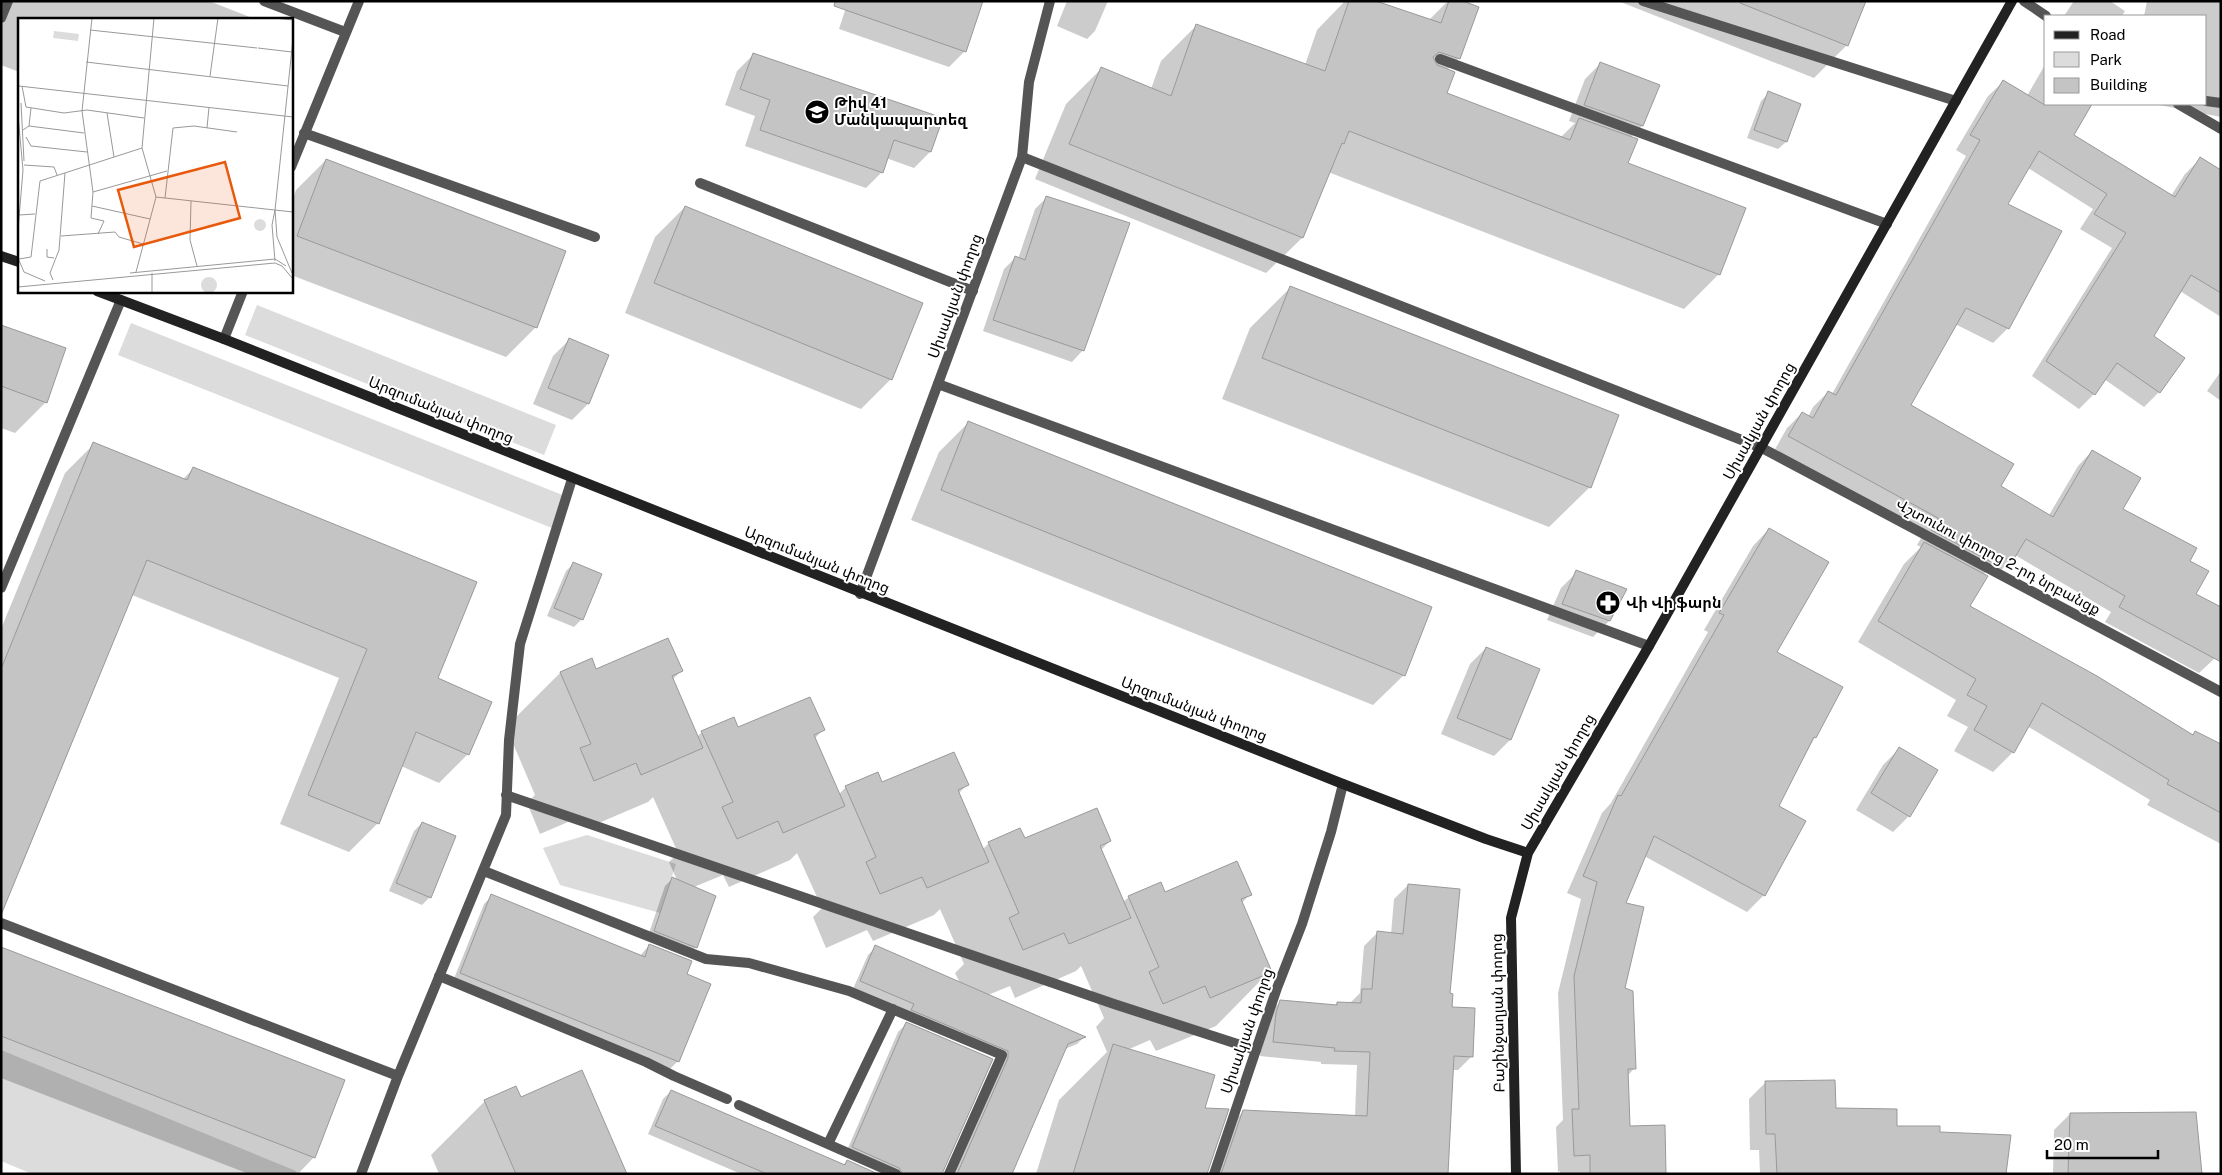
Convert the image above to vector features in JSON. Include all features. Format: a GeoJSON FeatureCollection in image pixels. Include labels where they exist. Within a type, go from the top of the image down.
{"type":"FeatureCollection","features":[{"type":"Feature","properties":{"kind":"main road","name":"Սիսակյան փողոց"},"geometry":{"type":"LineString","coordinates":[[1528,853],[1762,448],[2012,1]]}},
{"type":"Feature","properties":{"kind":"main road"},"geometry":{"type":"LineString","coordinates":[[1,256],[18,262]]}},
{"type":"Feature","properties":{"kind":"main road","name":"Արզումանյան փողոց"},"geometry":{"type":"LineString","coordinates":[[100,292],[224,339],[860,594],[1343,784],[1486,839],[1528,853]]}},
{"type":"Feature","properties":{"kind":"main road","name":"Բաշինջաղյան փողոց"},"geometry":{"type":"LineString","coordinates":[[1516,1174],[1511,918],[1528,853]]}},
{"type":"Feature","properties":{"kind":"street"},"geometry":{"type":"LineString","coordinates":[[1,17],[8,1]]}},
{"type":"Feature","properties":{"kind":"street"},"geometry":{"type":"LineString","coordinates":[[264,1],[346,32]]}},
{"type":"Feature","properties":{"kind":"street"},"geometry":{"type":"LineString","coordinates":[[292,164],[359,1]]}},
{"type":"Feature","properties":{"kind":"street","name":"Սիսակյան փողոց"},"geometry":{"type":"LineString","coordinates":[[860,594],[1022,157],[1029,82],[1050,1]]}},
{"type":"Feature","properties":{"kind":"street"},"geometry":{"type":"LineString","coordinates":[[1643,1],[1956,101]]}},
{"type":"Feature","properties":{"kind":"street"},"geometry":{"type":"LineString","coordinates":[[2024,1],[2045,15]]}},
{"type":"Feature","properties":{"kind":"street"},"geometry":{"type":"LineString","coordinates":[[1440,59],[1888,224]]}},
{"type":"Feature","properties":{"kind":"street"},"geometry":{"type":"LineString","coordinates":[[2207,101],[2221,104]]}},
{"type":"Feature","properties":{"kind":"street"},"geometry":{"type":"LineString","coordinates":[[2180,105],[2221,129]]}},
{"type":"Feature","properties":{"kind":"street"},"geometry":{"type":"LineString","coordinates":[[304,133],[595,237]]}},
{"type":"Feature","properties":{"kind":"street","name":"Վշտունու փողոց 2-րդ նրբանցք"},"geometry":{"type":"LineString","coordinates":[[1022,157],[1762,448],[2221,692]]}},
{"type":"Feature","properties":{"kind":"street"},"geometry":{"type":"LineString","coordinates":[[700,183],[973,291]]}},
{"type":"Feature","properties":{"kind":"street"},"geometry":{"type":"LineString","coordinates":[[224,339],[242,292]]}},
{"type":"Feature","properties":{"kind":"street"},"geometry":{"type":"LineString","coordinates":[[1,588],[121,300]]}},
{"type":"Feature","properties":{"kind":"street"},"geometry":{"type":"LineString","coordinates":[[938,384],[1649,646]]}},
{"type":"Feature","properties":{"kind":"street"},"geometry":{"type":"LineString","coordinates":[[361,1174],[398,1076],[506,815],[509,740],[520,644],[572,479]]}},
{"type":"Feature","properties":{"kind":"street","name":"Սիսակյան փողոց"},"geometry":{"type":"LineString","coordinates":[[1214,1174],[1277,988],[1302,924],[1331,832],[1343,784]]}},
{"type":"Feature","properties":{"kind":"street"},"geometry":{"type":"LineString","coordinates":[[506,795],[1105,1001],[1256,1050]]}},
{"type":"Feature","properties":{"kind":"street"},"geometry":{"type":"LineString","coordinates":[[484,870],[706,959],[749,963],[849,991],[1002,1055],[948,1174]]}},
{"type":"Feature","properties":{"kind":"street"},"geometry":{"type":"LineString","coordinates":[[1,922],[398,1076]]}},
{"type":"Feature","properties":{"kind":"street"},"geometry":{"type":"LineString","coordinates":[[439,976],[646,1062],[727,1099]]}},
{"type":"Feature","properties":{"kind":"street"},"geometry":{"type":"LineString","coordinates":[[828,1144],[893,1009]]}},
{"type":"Feature","properties":{"kind":"street"},"geometry":{"type":"LineString","coordinates":[[740,1105],[896,1174]]}},
{"type":"Feature","properties":{"kind":"green space"},"geometry":{"type":"Polygon","coordinates":[[[257,305],[556,425],[544,455],[245,335],[257,305]]]}},
{"type":"Feature","properties":{"kind":"green space"},"geometry":{"type":"Polygon","coordinates":[[[131,323],[570,498],[557,530],[118,355],[131,323]]]}},
{"type":"Feature","properties":{"kind":"green space"},"geometry":{"type":"Polygon","coordinates":[[[587,835],[676,864],[660,913],[560,885],[543,848],[587,835]]]}},
{"type":"Feature","properties":{"kind":"green space"},"geometry":{"type":"Polygon","coordinates":[[[1,1050],[296,1171],[295,1174],[32,1174],[1,1161],[1,1050]]]}},
{"type":"Feature","properties":{"kind":"building"},"geometry":{"type":"Polygon","coordinates":[[[835,1],[983,1],[966,52],[834,6],[835,1]]]}},
{"type":"Feature","properties":{"kind":"building"},"geometry":{"type":"Polygon","coordinates":[[[1349,1],[1376,1],[1441,23],[1449,1],[1463,1],[1479,7],[1460,59],[1439,52],[1433,57],[1437,65],[1455,72],[1447,93],[1570,140],[1579,118],[1638,139],[1628,163],[1746,208],[1720,275],[1349,131],[1344,144],[1342,143],[1303,238],[1069,144],[1101,67],[1171,96],[1196,24],[1325,71],[1349,1]]]}},
{"type":"Feature","properties":{"kind":"building"},"geometry":{"type":"Polygon","coordinates":[[[1741,1],[1866,1],[1848,46],[1740,3],[1741,1]]]}},
{"type":"Feature","properties":{"kind":"building"},"geometry":{"type":"Polygon","coordinates":[[[753,53],[943,118],[931,152],[894,140],[883,173],[760,130],[770,100],[740,89],[753,53]]]}},
{"type":"Feature","properties":{"kind":"building"},"geometry":{"type":"Polygon","coordinates":[[[1600,62],[1660,85],[1643,126],[1584,105],[1600,62]]]}},
{"type":"Feature","properties":{"kind":"building"},"geometry":{"type":"Polygon","coordinates":[[[2003,80],[2044,105],[2091,105],[2074,135],[2175,197],[2200,157],[2221,170],[2221,293],[2191,275],[2154,336],[2185,358],[2160,393],[2117,363],[2095,395],[2046,361],[2126,233],[2094,214],[2107,194],[2039,151],[2008,204],[2062,231],[2009,329],[1966,308],[1911,405],[2014,464],[2001,486],[2053,517],[2092,450],[2141,478],[2123,509],[2197,548],[2190,561],[2209,571],[2196,594],[2221,607],[2221,662],[2119,607],[2125,596],[2026,539],[2012,562],[2000,555],[1995,564],[1931,530],[1938,518],[1788,436],[1802,412],[1813,418],[1828,391],[1836,395],[1980,140],[1970,135],[2003,80]]]}},
{"type":"Feature","properties":{"kind":"building"},"geometry":{"type":"Polygon","coordinates":[[[1768,91],[1801,104],[1787,142],[1754,130],[1768,91]]]}},
{"type":"Feature","properties":{"kind":"building"},"geometry":{"type":"Polygon","coordinates":[[[326,159],[566,251],[537,328],[297,236],[326,159]]]}},
{"type":"Feature","properties":{"kind":"building"},"geometry":{"type":"Polygon","coordinates":[[[1046,196],[1130,223],[1084,351],[993,320],[1015,256],[1025,260],[1046,196]]]}},
{"type":"Feature","properties":{"kind":"building"},"geometry":{"type":"Polygon","coordinates":[[[685,206],[923,303],[892,380],[654,283],[685,206]]]}},
{"type":"Feature","properties":{"kind":"building"},"geometry":{"type":"Polygon","coordinates":[[[1290,286],[1619,415],[1591,488],[1262,358],[1290,286]]]}},
{"type":"Feature","properties":{"kind":"building"},"geometry":{"type":"Polygon","coordinates":[[[1,325],[66,348],[47,403],[1,386],[1,325]]]}},
{"type":"Feature","properties":{"kind":"building"},"geometry":{"type":"Polygon","coordinates":[[[569,338],[609,355],[589,404],[548,388],[569,338]]]}},
{"type":"Feature","properties":{"kind":"building"},"geometry":{"type":"Polygon","coordinates":[[[968,421],[1432,607],[1405,676],[941,490],[968,421]]]}},
{"type":"Feature","properties":{"kind":"building"},"geometry":{"type":"Polygon","coordinates":[[[93,442],[187,480],[193,467],[477,582],[438,678],[492,702],[469,755],[416,732],[379,824],[308,795],[367,649],[147,560],[1,915],[1,669],[93,442]]]}},
{"type":"Feature","properties":{"kind":"building"},"geometry":{"type":"Polygon","coordinates":[[[1769,528],[1829,562],[1777,652],[1843,687],[1816,738],[1814,737],[1779,806],[1806,821],[1765,896],[1654,836],[1626,903],[1644,907],[1625,988],[1633,991],[1636,1069],[1628,1069],[1630,1126],[1665,1125],[1666,1174],[1590,1174],[1590,1155],[1574,1156],[1572,1109],[1579,1109],[1574,976],[1597,882],[1583,876],[1618,795],[1621,796],[1724,615],[1719,613],[1769,528]]]}},
{"type":"Feature","properties":{"kind":"building"},"geometry":{"type":"Polygon","coordinates":[[[1924,542],[1988,576],[1970,606],[2097,676],[2193,735],[2195,731],[2221,744],[2221,813],[2167,784],[2169,780],[2042,703],[2014,753],[1974,730],[1987,706],[1967,695],[1976,679],[1878,621],[1924,542]]]}},
{"type":"Feature","properties":{"kind":"building"},"geometry":{"type":"Polygon","coordinates":[[[573,562],[602,574],[583,620],[554,608],[573,562]]]}},
{"type":"Feature","properties":{"kind":"building"},"geometry":{"type":"Polygon","coordinates":[[[1576,570],[1627,589],[1610,621],[1562,604],[1576,570]]]}},
{"type":"Feature","properties":{"kind":"building"},"geometry":{"type":"Polygon","coordinates":[[[668,638],[683,671],[672,676],[703,748],[641,775],[636,763],[594,781],[580,748],[591,744],[560,672],[592,658],[596,669],[668,638]]]}},
{"type":"Feature","properties":{"kind":"building"},"geometry":{"type":"Polygon","coordinates":[[[1486,647],[1540,669],[1511,740],[1457,718],[1486,647]]]}},
{"type":"Feature","properties":{"kind":"building"},"geometry":{"type":"Polygon","coordinates":[[[810,697],[825,730],[814,735],[845,806],[783,833],[778,821],[737,839],[722,807],[733,802],[701,731],[734,717],[738,727],[810,697]]]}},
{"type":"Feature","properties":{"kind":"building"},"geometry":{"type":"Polygon","coordinates":[[[1899,747],[1938,770],[1910,817],[1871,793],[1899,747]]]}},
{"type":"Feature","properties":{"kind":"building"},"geometry":{"type":"Polygon","coordinates":[[[954,752],[969,785],[958,790],[989,862],[927,888],[922,877],[880,894],[866,862],[876,857],[845,786],[878,772],[882,782],[954,752]]]}},
{"type":"Feature","properties":{"kind":"building"},"geometry":{"type":"Polygon","coordinates":[[[1097,808],[1111,841],[1100,846],[1131,918],[1069,944],[1064,933],[1023,950],[1009,918],[1019,913],[988,842],[1020,828],[1025,838],[1097,808]]]}},
{"type":"Feature","properties":{"kind":"building"},"geometry":{"type":"Polygon","coordinates":[[[422,822],[456,836],[431,898],[396,883],[422,822]]]}},
{"type":"Feature","properties":{"kind":"building"},"geometry":{"type":"Polygon","coordinates":[[[1237,861],[1252,895],[1241,899],[1272,972],[1210,998],[1205,986],[1163,1004],[1149,972],[1159,967],[1128,896],[1161,882],[1165,892],[1237,861]]]}},
{"type":"Feature","properties":{"kind":"building"},"geometry":{"type":"Polygon","coordinates":[[[672,877],[716,896],[697,948],[654,931],[672,877]]]}},
{"type":"Feature","properties":{"kind":"building"},"geometry":{"type":"Polygon","coordinates":[[[1408,884],[1460,889],[1450,993],[1453,994],[1452,1007],[1475,1008],[1473,1057],[1454,1056],[1448,1174],[1221,1174],[1243,1110],[1367,1116],[1370,1052],[1334,1051],[1335,1048],[1273,1042],[1276,1013],[1280,1000],[1337,1005],[1337,1002],[1361,1003],[1362,989],[1372,989],[1377,931],[1403,934],[1408,884]]]}},
{"type":"Feature","properties":{"kind":"building"},"geometry":{"type":"Polygon","coordinates":[[[491,894],[645,957],[649,944],[692,961],[687,974],[711,984],[679,1062],[460,973],[491,894]]]}},
{"type":"Feature","properties":{"kind":"building"},"geometry":{"type":"Polygon","coordinates":[[[875,945],[1086,1037],[1068,1044],[1012,1174],[957,1174],[1008,1058],[1008,1051],[911,1010],[914,1004],[860,981],[875,945]]]}},
{"type":"Feature","properties":{"kind":"building"},"geometry":{"type":"Polygon","coordinates":[[[1,947],[345,1080],[315,1158],[1,1036],[1,947]]]}},
{"type":"Feature","properties":{"kind":"building"},"geometry":{"type":"Polygon","coordinates":[[[906,1022],[993,1059],[942,1174],[903,1174],[899,1168],[852,1147],[906,1022]]]}},
{"type":"Feature","properties":{"kind":"building"},"geometry":{"type":"Polygon","coordinates":[[[1113,1044],[1215,1075],[1205,1108],[1229,1109],[1207,1174],[1073,1174],[1113,1044]]]}},
{"type":"Feature","properties":{"kind":"building"},"geometry":{"type":"Polygon","coordinates":[[[582,1070],[627,1174],[516,1174],[484,1100],[516,1086],[521,1097],[582,1070]]]}},
{"type":"Feature","properties":{"kind":"building"},"geometry":{"type":"Polygon","coordinates":[[[1835,1080],[1836,1108],[1897,1109],[1897,1126],[1940,1126],[1940,1132],[2011,1135],[2006,1174],[1777,1174],[1775,1134],[1766,1134],[1765,1081],[1835,1080]]]}},
{"type":"Feature","properties":{"kind":"building"},"geometry":{"type":"Polygon","coordinates":[[[671,1090],[845,1165],[847,1160],[878,1174],[767,1174],[655,1126],[671,1090]]]}},
{"type":"Feature","properties":{"kind":"building"},"geometry":{"type":"Polygon","coordinates":[[[2196,1112],[2202,1174],[2068,1174],[2070,1113],[2196,1112]]]}},
{"type":"Feature","properties":{"kind":"place","name":"Թիվ 41 Մանկապարտեզ"},"geometry":{"type":"Point","coordinates":[817,112]}},
{"type":"Feature","properties":{"kind":"place","name":"Վի Վի ֆարն"},"geometry":{"type":"Point","coordinates":[1608,603]}}]}
